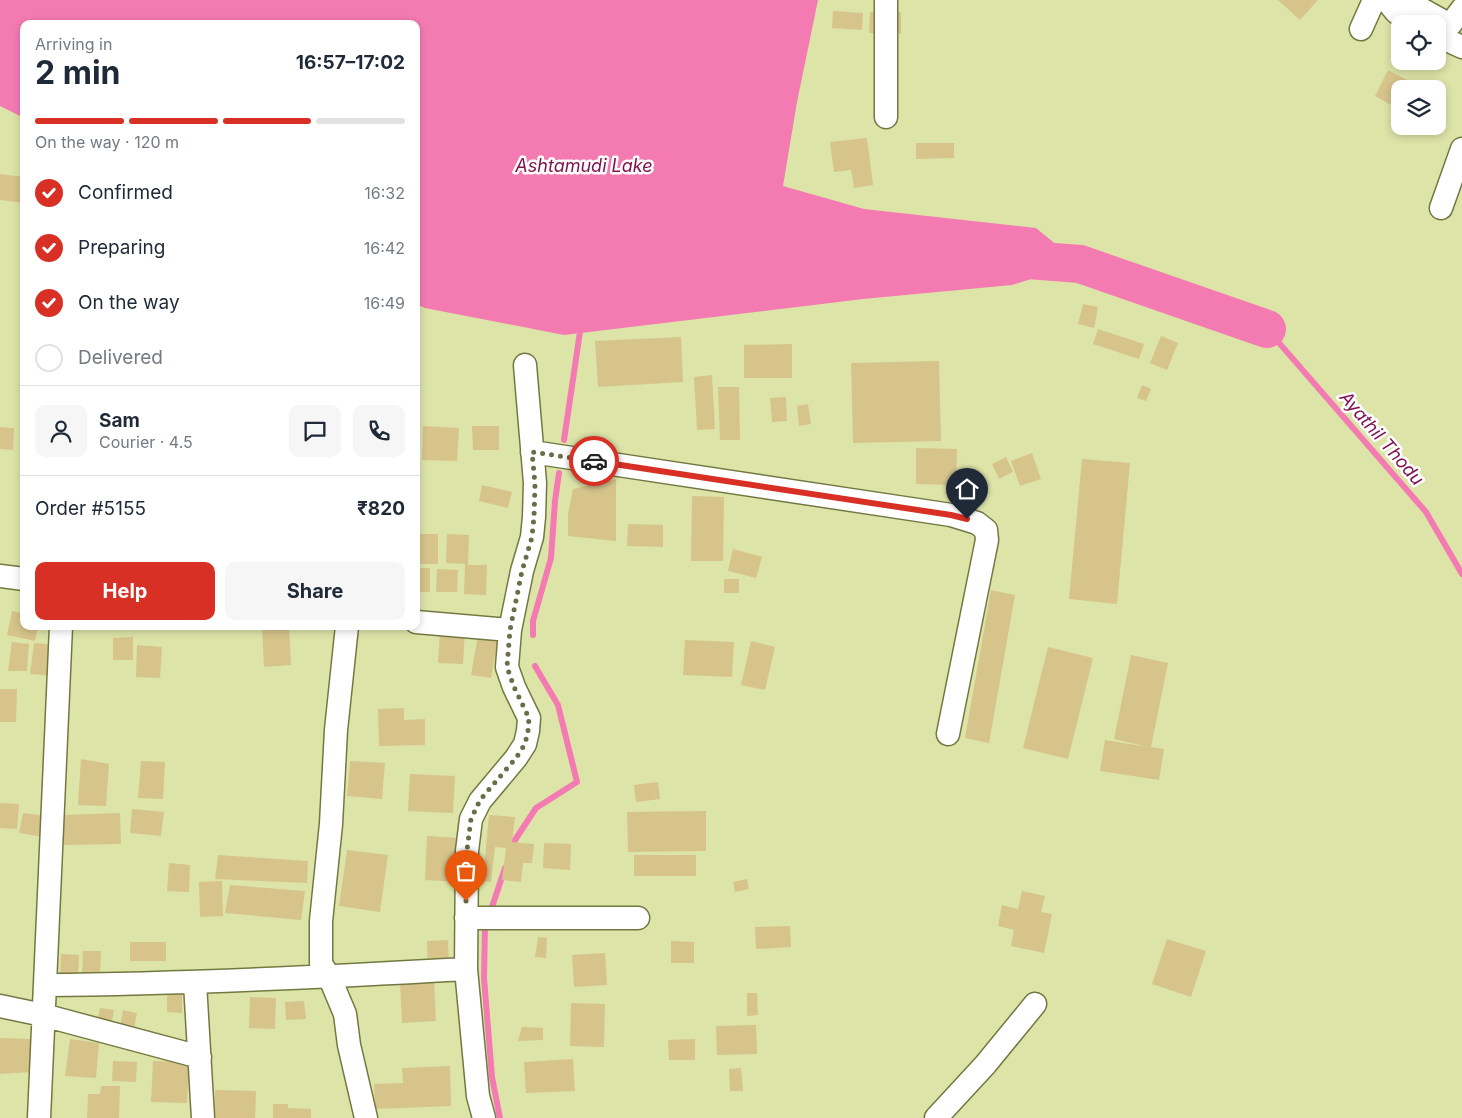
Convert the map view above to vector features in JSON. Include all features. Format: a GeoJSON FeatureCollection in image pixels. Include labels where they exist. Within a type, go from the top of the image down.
{"type":"FeatureCollection","features":[{"type":"Feature","properties":{"kind":"street"},"geometry":{"type":"LineString","coordinates":[[886,0],[886,117]]}},
{"type":"Feature","properties":{"kind":"street"},"geometry":{"type":"LineString","coordinates":[[1361,29],[1374,0]]}},
{"type":"Feature","properties":{"kind":"street"},"geometry":{"type":"LineString","coordinates":[[1386,0],[1400,15]]}},
{"type":"Feature","properties":{"kind":"street"},"geometry":{"type":"LineString","coordinates":[[1405,0],[1450,25],[1462,9]]}},
{"type":"Feature","properties":{"kind":"street"},"geometry":{"type":"LineString","coordinates":[[1446,40],[1462,47]]}},
{"type":"Feature","properties":{"kind":"street"},"geometry":{"type":"LineString","coordinates":[[1441,208],[1462,149]]}},
{"type":"Feature","properties":{"kind":"street"},"geometry":{"type":"LineString","coordinates":[[484,1118],[478,1096],[466,969],[467,850],[471,819],[480,800],[516,758],[525,744],[528,731],[529,718],[507,667],[510,630],[522,571],[533,531],[534,517],[535,484],[525,365]]}},
{"type":"Feature","properties":{"kind":"street"},"geometry":{"type":"LineString","coordinates":[[532,452],[951,515],[977,523],[986,530],[987,540],[948,734]]}},
{"type":"Feature","properties":{"kind":"street"},"geometry":{"type":"LineString","coordinates":[[0,576],[20,578]]}},
{"type":"Feature","properties":{"kind":"street"},"geometry":{"type":"LineString","coordinates":[[420,622],[510,630]]}},
{"type":"Feature","properties":{"kind":"street"},"geometry":{"type":"LineString","coordinates":[[39,1118],[61,630]]}},
{"type":"Feature","properties":{"kind":"street"},"geometry":{"type":"LineString","coordinates":[[348,630],[336,730],[331,824],[321,921],[321,964],[329,976],[345,1014],[349,1046],[366,1118]]}},
{"type":"Feature","properties":{"kind":"street"},"geometry":{"type":"LineString","coordinates":[[466,918],[638,918]]}},
{"type":"Feature","properties":{"kind":"street"},"geometry":{"type":"LineString","coordinates":[[44,985],[195,983],[466,969]]}},
{"type":"Feature","properties":{"kind":"street"},"geometry":{"type":"LineString","coordinates":[[195,983],[203,1118]]}},
{"type":"Feature","properties":{"kind":"street"},"geometry":{"type":"LineString","coordinates":[[936,1118],[985,1066],[1035,1004]]}},
{"type":"Feature","properties":{"kind":"street"},"geometry":{"type":"LineString","coordinates":[[0,1006],[43,1015],[200,1057]]}},
{"type":"Feature","properties":{"kind":"water","name":"Ashtamudi Lake"},"geometry":{"type":"Polygon","coordinates":[[[0,0],[818,0],[797,102],[783,186],[864,209],[1036,228],[1080,264],[1012,285],[863,299],[564,335],[425,308],[420,306],[420,20],[20,20],[20,116],[0,106],[0,0]]]}},
{"type":"Feature","properties":{"kind":"building"},"geometry":{"type":"Polygon","coordinates":[[[1278,0],[1318,0],[1300,20],[1278,0]]]}},
{"type":"Feature","properties":{"kind":"building"},"geometry":{"type":"Polygon","coordinates":[[[833,11],[863,13],[862,30],[832,28],[833,11]]]}},
{"type":"Feature","properties":{"kind":"building"},"geometry":{"type":"Polygon","coordinates":[[[870,12],[901,12],[901,34],[869,33],[870,12]]]}},
{"type":"Feature","properties":{"kind":"building"},"geometry":{"type":"Polygon","coordinates":[[[1388,70],[1407,80],[1391,80],[1391,105],[1375,96],[1388,70]]]}},
{"type":"Feature","properties":{"kind":"building"},"geometry":{"type":"Polygon","coordinates":[[[867,138],[873,185],[854,188],[851,170],[834,172],[830,142],[867,138]]]}},
{"type":"Feature","properties":{"kind":"building"},"geometry":{"type":"Polygon","coordinates":[[[916,143],[954,143],[954,158],[916,159],[916,143]]]}},
{"type":"Feature","properties":{"kind":"building"},"geometry":{"type":"Polygon","coordinates":[[[0,174],[20,176],[20,202],[0,200],[0,174]]]}},
{"type":"Feature","properties":{"kind":"building"},"geometry":{"type":"Polygon","coordinates":[[[1083,304],[1098,307],[1094,328],[1078,324],[1083,304]]]}},
{"type":"Feature","properties":{"kind":"building"},"geometry":{"type":"Polygon","coordinates":[[[1098,329],[1144,344],[1139,359],[1093,344],[1098,329]]]}},
{"type":"Feature","properties":{"kind":"building"},"geometry":{"type":"Polygon","coordinates":[[[1161,336],[1178,343],[1167,370],[1150,363],[1161,336]]]}},
{"type":"Feature","properties":{"kind":"building"},"geometry":{"type":"Polygon","coordinates":[[[681,337],[683,382],[598,387],[595,341],[681,337]]]}},
{"type":"Feature","properties":{"kind":"building"},"geometry":{"type":"Polygon","coordinates":[[[792,344],[792,378],[744,378],[744,345],[792,344]]]}},
{"type":"Feature","properties":{"kind":"building"},"geometry":{"type":"Polygon","coordinates":[[[939,361],[941,441],[853,443],[851,363],[939,361]]]}},
{"type":"Feature","properties":{"kind":"building"},"geometry":{"type":"Polygon","coordinates":[[[712,375],[715,429],[697,430],[694,377],[712,375]]]}},
{"type":"Feature","properties":{"kind":"building"},"geometry":{"type":"Polygon","coordinates":[[[1142,385],[1151,389],[1146,401],[1137,398],[1142,385]]]}},
{"type":"Feature","properties":{"kind":"building"},"geometry":{"type":"Polygon","coordinates":[[[718,387],[739,387],[740,440],[720,440],[718,387]]]}},
{"type":"Feature","properties":{"kind":"building"},"geometry":{"type":"Polygon","coordinates":[[[786,397],[787,421],[772,422],[770,398],[786,397]]]}},
{"type":"Feature","properties":{"kind":"building"},"geometry":{"type":"Polygon","coordinates":[[[808,404],[811,424],[799,426],[797,406],[808,404]]]}},
{"type":"Feature","properties":{"kind":"building"},"geometry":{"type":"Polygon","coordinates":[[[423,426],[459,428],[457,461],[422,460],[423,426]]]}},
{"type":"Feature","properties":{"kind":"building"},"geometry":{"type":"Polygon","coordinates":[[[472,426],[499,426],[499,450],[473,450],[472,426]]]}},
{"type":"Feature","properties":{"kind":"building"},"geometry":{"type":"Polygon","coordinates":[[[0,427],[14,428],[13,450],[0,449],[0,427]]]}},
{"type":"Feature","properties":{"kind":"building"},"geometry":{"type":"Polygon","coordinates":[[[916,448],[957,449],[956,485],[916,484],[916,448]]]}},
{"type":"Feature","properties":{"kind":"building"},"geometry":{"type":"Polygon","coordinates":[[[1032,453],[1041,479],[1020,486],[1011,461],[1032,453]]]}},
{"type":"Feature","properties":{"kind":"building"},"geometry":{"type":"Polygon","coordinates":[[[1006,457],[1013,472],[999,479],[992,464],[1006,457]]]}},
{"type":"Feature","properties":{"kind":"building"},"geometry":{"type":"Polygon","coordinates":[[[1082,459],[1130,463],[1117,604],[1069,599],[1082,459]]]}},
{"type":"Feature","properties":{"kind":"building"},"geometry":{"type":"Polygon","coordinates":[[[616,479],[616,541],[568,536],[568,514],[573,489],[616,479]]]}},
{"type":"Feature","properties":{"kind":"building"},"geometry":{"type":"Polygon","coordinates":[[[482,485],[512,492],[508,508],[479,501],[482,485]]]}},
{"type":"Feature","properties":{"kind":"building"},"geometry":{"type":"Polygon","coordinates":[[[692,496],[724,497],[723,561],[691,561],[692,496]]]}},
{"type":"Feature","properties":{"kind":"building"},"geometry":{"type":"Polygon","coordinates":[[[628,524],[663,525],[663,547],[627,546],[628,524]]]}},
{"type":"Feature","properties":{"kind":"building"},"geometry":{"type":"Polygon","coordinates":[[[420,534],[438,534],[438,564],[420,564],[420,534]]]}},
{"type":"Feature","properties":{"kind":"building"},"geometry":{"type":"Polygon","coordinates":[[[447,534],[469,535],[468,565],[487,565],[486,595],[464,594],[465,564],[446,563],[447,534]]]}},
{"type":"Feature","properties":{"kind":"building"},"geometry":{"type":"Polygon","coordinates":[[[733,549],[762,557],[756,578],[728,571],[733,549]]]}},
{"type":"Feature","properties":{"kind":"building"},"geometry":{"type":"Polygon","coordinates":[[[420,568],[430,568],[430,592],[420,592],[420,568]]]}},
{"type":"Feature","properties":{"kind":"building"},"geometry":{"type":"Polygon","coordinates":[[[437,569],[458,570],[457,592],[436,592],[437,569]]]}},
{"type":"Feature","properties":{"kind":"building"},"geometry":{"type":"Polygon","coordinates":[[[724,579],[739,579],[739,593],[724,593],[724,579]]]}},
{"type":"Feature","properties":{"kind":"building"},"geometry":{"type":"Polygon","coordinates":[[[991,590],[1015,595],[989,743],[965,738],[991,590]]]}},
{"type":"Feature","properties":{"kind":"building"},"geometry":{"type":"Polygon","coordinates":[[[12,611],[20,613],[20,630],[37,630],[35,641],[7,635],[12,611]]]}},
{"type":"Feature","properties":{"kind":"building"},"geometry":{"type":"Polygon","coordinates":[[[262,630],[289,630],[291,665],[264,667],[262,630]]]}},
{"type":"Feature","properties":{"kind":"building"},"geometry":{"type":"Polygon","coordinates":[[[440,630],[465,631],[463,664],[438,663],[440,630]]]}},
{"type":"Feature","properties":{"kind":"building"},"geometry":{"type":"Polygon","coordinates":[[[478,635],[498,638],[491,678],[471,675],[478,635]]]}},
{"type":"Feature","properties":{"kind":"building"},"geometry":{"type":"Polygon","coordinates":[[[133,637],[133,660],[113,660],[113,638],[133,637]]]}},
{"type":"Feature","properties":{"kind":"building"},"geometry":{"type":"Polygon","coordinates":[[[685,640],[734,642],[732,677],[683,675],[685,640]]]}},
{"type":"Feature","properties":{"kind":"building"},"geometry":{"type":"Polygon","coordinates":[[[751,641],[775,647],[765,690],[741,685],[751,641]]]}},
{"type":"Feature","properties":{"kind":"building"},"geometry":{"type":"Polygon","coordinates":[[[12,642],[29,644],[27,671],[8,671],[12,642]]]}},
{"type":"Feature","properties":{"kind":"building"},"geometry":{"type":"Polygon","coordinates":[[[34,643],[71,646],[68,677],[30,674],[34,643]]]}},
{"type":"Feature","properties":{"kind":"building"},"geometry":{"type":"Polygon","coordinates":[[[137,645],[162,647],[160,678],[136,677],[137,645]]]}},
{"type":"Feature","properties":{"kind":"building"},"geometry":{"type":"Polygon","coordinates":[[[1048,647],[1093,658],[1068,759],[1023,748],[1048,647]]]}},
{"type":"Feature","properties":{"kind":"building"},"geometry":{"type":"Polygon","coordinates":[[[1131,655],[1168,663],[1151,747],[1164,749],[1159,780],[1100,771],[1105,740],[1148,747],[1114,739],[1131,655]]]}},
{"type":"Feature","properties":{"kind":"building"},"geometry":{"type":"Polygon","coordinates":[[[0,689],[17,689],[16,722],[0,722],[0,689]]]}},
{"type":"Feature","properties":{"kind":"building"},"geometry":{"type":"Polygon","coordinates":[[[404,708],[404,720],[425,719],[425,745],[379,746],[378,709],[404,708]]]}},
{"type":"Feature","properties":{"kind":"building"},"geometry":{"type":"Polygon","coordinates":[[[81,759],[109,764],[106,806],[78,805],[81,759]]]}},
{"type":"Feature","properties":{"kind":"building"},"geometry":{"type":"Polygon","coordinates":[[[141,761],[165,762],[163,799],[138,798],[141,761]]]}},
{"type":"Feature","properties":{"kind":"building"},"geometry":{"type":"Polygon","coordinates":[[[350,761],[385,763],[382,799],[347,796],[350,761]]]}},
{"type":"Feature","properties":{"kind":"building"},"geometry":{"type":"Polygon","coordinates":[[[410,774],[455,776],[453,813],[408,811],[410,774]]]}},
{"type":"Feature","properties":{"kind":"building"},"geometry":{"type":"Polygon","coordinates":[[[658,782],[660,799],[636,802],[634,785],[658,782]]]}},
{"type":"Feature","properties":{"kind":"building"},"geometry":{"type":"Polygon","coordinates":[[[0,803],[19,804],[17,829],[0,828],[0,803]]]}},
{"type":"Feature","properties":{"kind":"building"},"geometry":{"type":"Polygon","coordinates":[[[132,809],[164,812],[161,836],[130,833],[132,809]]]}},
{"type":"Feature","properties":{"kind":"building"},"geometry":{"type":"Polygon","coordinates":[[[706,811],[706,851],[628,852],[627,812],[706,811]]]}},
{"type":"Feature","properties":{"kind":"building"},"geometry":{"type":"Polygon","coordinates":[[[23,813],[47,816],[43,837],[19,833],[23,813]]]}},
{"type":"Feature","properties":{"kind":"building"},"geometry":{"type":"Polygon","coordinates":[[[120,813],[121,844],[63,845],[62,815],[120,813]]]}},
{"type":"Feature","properties":{"kind":"building"},"geometry":{"type":"Polygon","coordinates":[[[489,815],[515,817],[512,842],[534,844],[532,863],[523,863],[521,882],[502,880],[506,848],[495,847],[491,882],[483,881],[489,815]]]}},
{"type":"Feature","properties":{"kind":"building"},"geometry":{"type":"Polygon","coordinates":[[[427,836],[461,838],[460,882],[425,880],[427,836]]]}},
{"type":"Feature","properties":{"kind":"building"},"geometry":{"type":"Polygon","coordinates":[[[544,843],[571,844],[570,870],[543,868],[544,843]]]}},
{"type":"Feature","properties":{"kind":"building"},"geometry":{"type":"Polygon","coordinates":[[[347,850],[388,855],[380,912],[339,906],[347,850]]]}},
{"type":"Feature","properties":{"kind":"building"},"geometry":{"type":"Polygon","coordinates":[[[218,855],[308,861],[307,883],[215,879],[218,855]]]}},
{"type":"Feature","properties":{"kind":"building"},"geometry":{"type":"Polygon","coordinates":[[[634,855],[696,855],[696,876],[634,876],[634,855]]]}},
{"type":"Feature","properties":{"kind":"building"},"geometry":{"type":"Polygon","coordinates":[[[169,863],[190,865],[189,892],[167,891],[169,863]]]}},
{"type":"Feature","properties":{"kind":"building"},"geometry":{"type":"Polygon","coordinates":[[[747,879],[749,889],[735,892],[733,882],[747,879]]]}},
{"type":"Feature","properties":{"kind":"building"},"geometry":{"type":"Polygon","coordinates":[[[222,881],[223,916],[200,917],[199,882],[222,881]]]}},
{"type":"Feature","properties":{"kind":"building"},"geometry":{"type":"Polygon","coordinates":[[[230,885],[305,891],[301,920],[225,913],[230,885]]]}},
{"type":"Feature","properties":{"kind":"building"},"geometry":{"type":"Polygon","coordinates":[[[1022,891],[1045,896],[1041,912],[1052,914],[1044,953],[1011,946],[1014,930],[998,926],[1002,905],[1018,909],[1022,891]]]}},
{"type":"Feature","properties":{"kind":"building"},"geometry":{"type":"Polygon","coordinates":[[[790,926],[791,947],[756,949],[755,927],[790,926]]]}},
{"type":"Feature","properties":{"kind":"building"},"geometry":{"type":"Polygon","coordinates":[[[538,937],[547,938],[546,958],[535,957],[538,937]]]}},
{"type":"Feature","properties":{"kind":"building"},"geometry":{"type":"Polygon","coordinates":[[[1167,939],[1206,951],[1191,997],[1152,984],[1167,939]]]}},
{"type":"Feature","properties":{"kind":"building"},"geometry":{"type":"Polygon","coordinates":[[[448,940],[449,965],[428,966],[427,941],[448,940]]]}},
{"type":"Feature","properties":{"kind":"building"},"geometry":{"type":"Polygon","coordinates":[[[671,941],[694,942],[694,963],[671,963],[671,941]]]}},
{"type":"Feature","properties":{"kind":"building"},"geometry":{"type":"Polygon","coordinates":[[[130,942],[166,942],[166,961],[130,961],[130,942]]]}},
{"type":"Feature","properties":{"kind":"building"},"geometry":{"type":"Polygon","coordinates":[[[83,951],[101,951],[100,976],[82,976],[83,951]]]}},
{"type":"Feature","properties":{"kind":"building"},"geometry":{"type":"Polygon","coordinates":[[[605,953],[607,985],[574,987],[572,955],[605,953]]]}},
{"type":"Feature","properties":{"kind":"building"},"geometry":{"type":"Polygon","coordinates":[[[61,954],[79,955],[78,980],[60,980],[61,954]]]}},
{"type":"Feature","properties":{"kind":"building"},"geometry":{"type":"Polygon","coordinates":[[[434,980],[436,1021],[402,1023],[400,982],[434,980]]]}},
{"type":"Feature","properties":{"kind":"building"},"geometry":{"type":"Polygon","coordinates":[[[167,991],[182,991],[182,1013],[167,1012],[167,991]]]}},
{"type":"Feature","properties":{"kind":"building"},"geometry":{"type":"Polygon","coordinates":[[[747,993],[757,993],[758,1015],[747,1016],[747,993]]]}},
{"type":"Feature","properties":{"kind":"building"},"geometry":{"type":"Polygon","coordinates":[[[250,997],[276,998],[275,1029],[249,1028],[250,997]]]}},
{"type":"Feature","properties":{"kind":"building"},"geometry":{"type":"Polygon","coordinates":[[[304,1001],[306,1019],[286,1020],[285,1002],[304,1001]]]}},
{"type":"Feature","properties":{"kind":"building"},"geometry":{"type":"Polygon","coordinates":[[[571,1003],[605,1004],[604,1047],[570,1046],[571,1003]]]}},
{"type":"Feature","properties":{"kind":"building"},"geometry":{"type":"Polygon","coordinates":[[[100,1008],[114,1010],[111,1026],[97,1023],[100,1008]]]}},
{"type":"Feature","properties":{"kind":"building"},"geometry":{"type":"Polygon","coordinates":[[[123,1010],[137,1013],[134,1029],[120,1026],[123,1010]]]}},
{"type":"Feature","properties":{"kind":"building"},"geometry":{"type":"Polygon","coordinates":[[[756,1025],[757,1054],[717,1055],[716,1026],[756,1025]]]}},
{"type":"Feature","properties":{"kind":"building"},"geometry":{"type":"Polygon","coordinates":[[[522,1027],[543,1028],[543,1040],[518,1041],[522,1027]]]}},
{"type":"Feature","properties":{"kind":"building"},"geometry":{"type":"Polygon","coordinates":[[[0,1038],[31,1039],[31,1072],[0,1074],[0,1038]]]}},
{"type":"Feature","properties":{"kind":"building"},"geometry":{"type":"Polygon","coordinates":[[[70,1039],[99,1043],[96,1078],[65,1076],[70,1039]]]}},
{"type":"Feature","properties":{"kind":"building"},"geometry":{"type":"Polygon","coordinates":[[[695,1039],[695,1060],[669,1060],[668,1040],[695,1039]]]}},
{"type":"Feature","properties":{"kind":"building"},"geometry":{"type":"Polygon","coordinates":[[[573,1059],[575,1091],[526,1093],[524,1062],[573,1059]]]}},
{"type":"Feature","properties":{"kind":"building"},"geometry":{"type":"Polygon","coordinates":[[[113,1061],[137,1062],[136,1082],[112,1081],[113,1061]]]}},
{"type":"Feature","properties":{"kind":"building"},"geometry":{"type":"Polygon","coordinates":[[[153,1061],[189,1062],[187,1103],[151,1102],[153,1061]]]}},
{"type":"Feature","properties":{"kind":"building"},"geometry":{"type":"Polygon","coordinates":[[[450,1066],[451,1106],[375,1109],[374,1084],[403,1083],[402,1068],[450,1066]]]}},
{"type":"Feature","properties":{"kind":"building"},"geometry":{"type":"Polygon","coordinates":[[[741,1068],[743,1091],[730,1091],[729,1069],[741,1068]]]}},
{"type":"Feature","properties":{"kind":"building"},"geometry":{"type":"Polygon","coordinates":[[[101,1086],[120,1086],[119,1118],[87,1118],[88,1094],[100,1094],[101,1086]]]}},
{"type":"Feature","properties":{"kind":"building"},"geometry":{"type":"Polygon","coordinates":[[[215,1090],[256,1091],[255,1118],[215,1118],[215,1090]]]}},
{"type":"Feature","properties":{"kind":"building"},"geometry":{"type":"Polygon","coordinates":[[[273,1104],[288,1104],[288,1108],[311,1109],[311,1118],[273,1118],[273,1104]]]}},
{"type":"Feature","properties":{"kind":"waterway"},"geometry":{"type":"LineString","coordinates":[[1028,260],[1080,264],[1267,329]]}},
{"type":"Feature","properties":{"kind":"waterway"},"geometry":{"type":"LineString","coordinates":[[564,440],[581,325]]}},
{"type":"Feature","properties":{"kind":"waterway","name":"Ayathil Thodu"},"geometry":{"type":"LineString","coordinates":[[1267,329],[1426,512],[1462,574]]}},
{"type":"Feature","properties":{"kind":"waterway"},"geometry":{"type":"LineString","coordinates":[[533,635],[533,621],[551,558],[559,473]]}},
{"type":"Feature","properties":{"kind":"waterway"},"geometry":{"type":"LineString","coordinates":[[511,849],[536,808],[577,782],[558,705],[535,666]]}},
{"type":"Feature","properties":{"kind":"waterway"},"geometry":{"type":"LineString","coordinates":[[490,913],[505,868]]}},
{"type":"Feature","properties":{"kind":"waterway"},"geometry":{"type":"LineString","coordinates":[[487,923],[485,926],[484,978],[492,1077],[500,1118]]}},
{"type":"Feature","properties":{"kind":"way so far"},"geometry":{"type":"LineString","coordinates":[[466,901],[467,850],[471,819],[480,800],[516,758],[525,744],[528,731],[529,718],[507,667],[510,630],[522,571],[532,537],[535,484],[532,452],[594,461]]}},
{"type":"Feature","properties":{"kind":"route"},"geometry":{"type":"LineString","coordinates":[[594,461],[967,519]]}}]}
